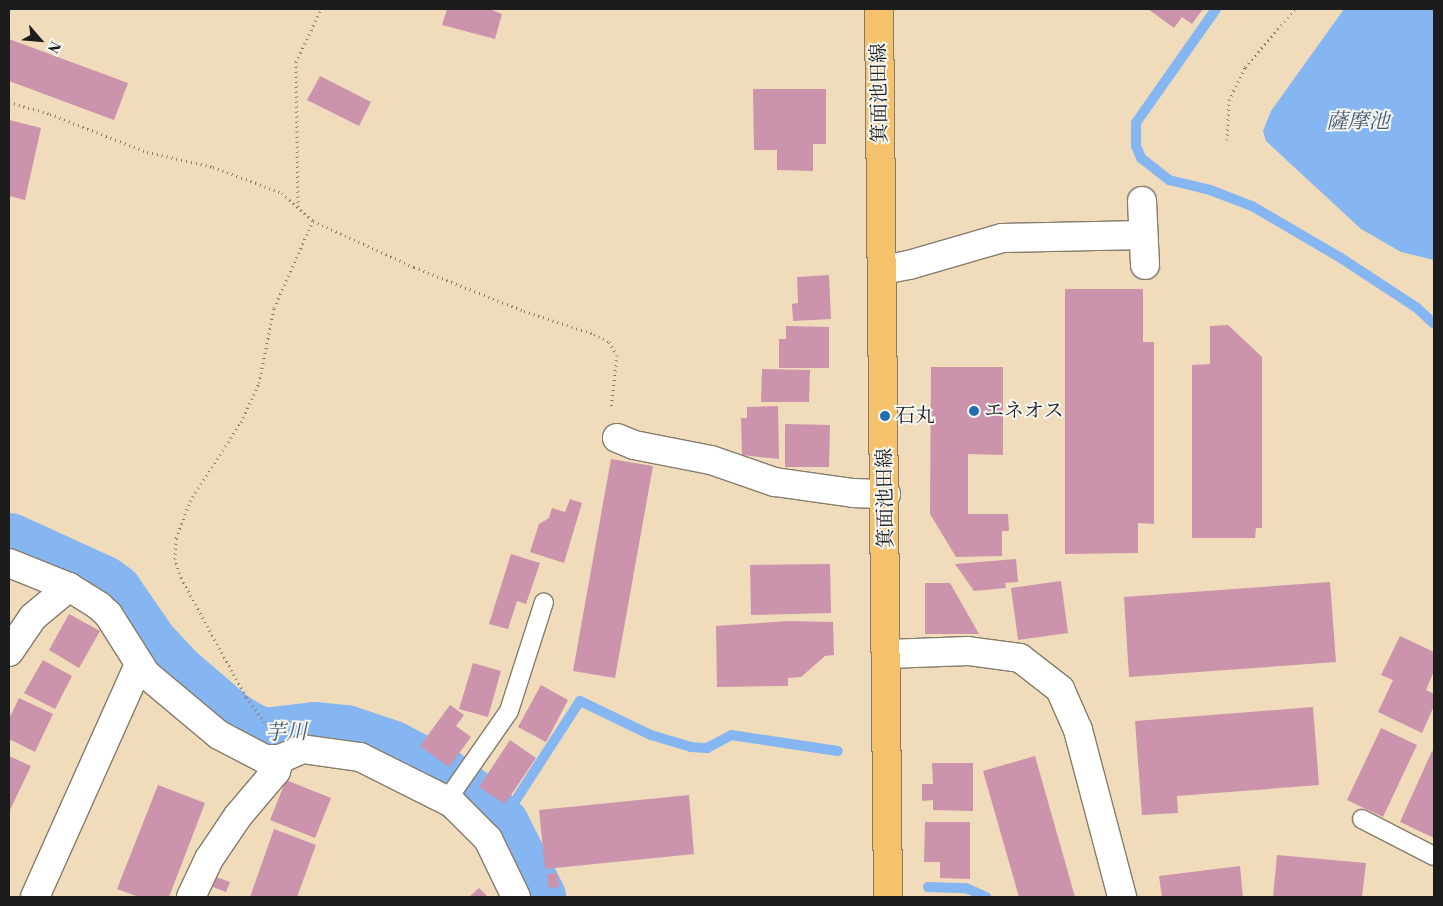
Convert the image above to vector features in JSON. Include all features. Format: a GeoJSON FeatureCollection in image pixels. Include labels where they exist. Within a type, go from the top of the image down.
{"type":"FeatureCollection","features":[{"type":"Feature","properties":{"kind":"main road","name":"箕面池田線"},"geometry":{"type":"LineString","coordinates":[[879,9],[888,654],[888,897]]}},
{"type":"Feature","properties":{"kind":"street"},"geometry":{"type":"LineString","coordinates":[[1142,201],[1145,265]]}},
{"type":"Feature","properties":{"kind":"street"},"geometry":{"type":"LineString","coordinates":[[883,270],[910,265],[1002,238],[1143,235]]}},
{"type":"Feature","properties":{"kind":"street"},"geometry":{"type":"LineString","coordinates":[[617,438],[634,445],[711,460],[775,482],[853,493],[886,494]]}},
{"type":"Feature","properties":{"kind":"street"},"geometry":{"type":"LineString","coordinates":[[9,563],[69,587],[108,614],[139,664],[195,718],[219,735],[265,759],[280,759],[302,749],[360,757],[454,790],[464,812],[488,839],[516,897]]}},
{"type":"Feature","properties":{"kind":"street"},"geometry":{"type":"LineString","coordinates":[[9,652],[34,618],[69,587]]}},
{"type":"Feature","properties":{"kind":"street"},"geometry":{"type":"LineString","coordinates":[[888,654],[968,651],[1020,658],[1060,690],[1078,730],[1122,897]]}},
{"type":"Feature","properties":{"kind":"street"},"geometry":{"type":"LineString","coordinates":[[35,897],[139,664]]}},
{"type":"Feature","properties":{"kind":"street"},"geometry":{"type":"LineString","coordinates":[[192,897],[209,859],[238,816],[276,771],[280,759]]}},
{"type":"Feature","properties":{"kind":"lane"},"geometry":{"type":"LineString","coordinates":[[454,790],[509,711],[544,602]]}},
{"type":"Feature","properties":{"kind":"lane"},"geometry":{"type":"LineString","coordinates":[[1362,819],[1434,856]]}},
{"type":"Feature","properties":{"kind":"path"},"geometry":{"type":"LineString","coordinates":[[298,207],[296,62],[321,9]]}},
{"type":"Feature","properties":{"kind":"path"},"geometry":{"type":"LineString","coordinates":[[1227,140],[1229,100],[1245,67],[1295,9]]}},
{"type":"Feature","properties":{"kind":"path"},"geometry":{"type":"LineString","coordinates":[[9,102],[50,114],[147,152],[213,167],[282,193],[313,221],[423,270],[608,342],[617,355],[610,420],[617,438]]}},
{"type":"Feature","properties":{"kind":"path"},"geometry":{"type":"LineString","coordinates":[[268,726],[246,697],[181,578],[175,559],[176,538],[190,501],[241,422],[259,384],[274,308],[313,221]]}},
{"type":"Feature","properties":{"kind":"water","name":"薩摩池"},"geometry":{"type":"Polygon","coordinates":[[[1344,9],[1434,9],[1434,260],[1401,252],[1361,229],[1266,141],[1263,131],[1271,111],[1344,9]]]}},
{"type":"Feature","properties":{"kind":"building"},"geometry":{"type":"Polygon","coordinates":[[[447,9],[489,9],[502,14],[495,39],[442,25],[447,9]]]}},
{"type":"Feature","properties":{"kind":"building"},"geometry":{"type":"Polygon","coordinates":[[[1148,9],[1203,9],[1192,24],[1182,17],[1174,28],[1148,9]]]}},
{"type":"Feature","properties":{"kind":"building"},"geometry":{"type":"Polygon","coordinates":[[[9,39],[128,83],[114,120],[9,81],[9,39]]]}},
{"type":"Feature","properties":{"kind":"building"},"geometry":{"type":"Polygon","coordinates":[[[320,76],[371,102],[359,126],[307,100],[320,76]]]}},
{"type":"Feature","properties":{"kind":"building"},"geometry":{"type":"Polygon","coordinates":[[[753,89],[826,89],[826,144],[813,144],[813,171],[777,170],[777,150],[754,150],[753,89]]]}},
{"type":"Feature","properties":{"kind":"building"},"geometry":{"type":"Polygon","coordinates":[[[9,120],[41,128],[25,200],[9,196],[9,120]]]}},
{"type":"Feature","properties":{"kind":"building"},"geometry":{"type":"Polygon","coordinates":[[[829,275],[831,319],[793,321],[792,304],[798,303],[797,277],[829,275]]]}},
{"type":"Feature","properties":{"kind":"building"},"geometry":{"type":"Polygon","coordinates":[[[1065,289],[1143,289],[1143,342],[1154,342],[1154,524],[1138,523],[1138,553],[1065,554],[1065,289]]]}},
{"type":"Feature","properties":{"kind":"building"},"geometry":{"type":"Polygon","coordinates":[[[1228,325],[1262,357],[1262,528],[1256,528],[1255,538],[1192,538],[1192,365],[1210,364],[1210,326],[1228,325]]]}},
{"type":"Feature","properties":{"kind":"building"},"geometry":{"type":"Polygon","coordinates":[[[786,326],[829,327],[829,368],[779,368],[779,339],[786,339],[786,326]]]}},
{"type":"Feature","properties":{"kind":"building"},"geometry":{"type":"Polygon","coordinates":[[[931,367],[1003,367],[1003,455],[968,454],[968,514],[1008,514],[1009,531],[1002,531],[1002,556],[956,557],[930,514],[931,367]]]}},
{"type":"Feature","properties":{"kind":"building"},"geometry":{"type":"Polygon","coordinates":[[[762,369],[810,370],[809,402],[761,402],[762,369]]]}},
{"type":"Feature","properties":{"kind":"building"},"geometry":{"type":"Polygon","coordinates":[[[778,406],[779,459],[742,455],[741,418],[747,418],[747,407],[778,406]]]}},
{"type":"Feature","properties":{"kind":"building"},"geometry":{"type":"Polygon","coordinates":[[[785,424],[830,425],[829,467],[785,467],[785,424]]]}},
{"type":"Feature","properties":{"kind":"building"},"geometry":{"type":"Polygon","coordinates":[[[611,459],[653,466],[615,678],[573,671],[611,459]]]}},
{"type":"Feature","properties":{"kind":"building"},"geometry":{"type":"Polygon","coordinates":[[[570,499],[582,503],[564,563],[530,552],[539,524],[549,518],[552,508],[565,512],[570,499]]]}},
{"type":"Feature","properties":{"kind":"building"},"geometry":{"type":"Polygon","coordinates":[[[511,554],[540,563],[526,604],[517,601],[508,629],[489,624],[511,554]]]}},
{"type":"Feature","properties":{"kind":"building"},"geometry":{"type":"Polygon","coordinates":[[[1016,559],[1018,582],[1005,583],[1006,588],[974,591],[955,564],[1016,559]]]}},
{"type":"Feature","properties":{"kind":"building"},"geometry":{"type":"Polygon","coordinates":[[[830,564],[831,613],[751,615],[750,565],[830,564]]]}},
{"type":"Feature","properties":{"kind":"building"},"geometry":{"type":"Polygon","coordinates":[[[1061,581],[1068,633],[1018,640],[1011,588],[1061,581]]]}},
{"type":"Feature","properties":{"kind":"building"},"geometry":{"type":"Polygon","coordinates":[[[1330,582],[1336,662],[1129,677],[1124,597],[1330,582]]]}},
{"type":"Feature","properties":{"kind":"building"},"geometry":{"type":"Polygon","coordinates":[[[925,583],[950,583],[979,634],[925,634],[925,583]]]}},
{"type":"Feature","properties":{"kind":"building"},"geometry":{"type":"Polygon","coordinates":[[[69,614],[100,631],[79,668],[49,650],[69,614]]]}},
{"type":"Feature","properties":{"kind":"building"},"geometry":{"type":"Polygon","coordinates":[[[789,621],[833,622],[834,655],[825,656],[801,677],[788,678],[788,686],[717,687],[716,626],[789,621]]]}},
{"type":"Feature","properties":{"kind":"building"},"geometry":{"type":"Polygon","coordinates":[[[1400,636],[1434,652],[1434,671],[1426,690],[1434,694],[1434,706],[1422,733],[1378,712],[1393,680],[1381,675],[1400,636]]]}},
{"type":"Feature","properties":{"kind":"building"},"geometry":{"type":"Polygon","coordinates":[[[43,660],[72,676],[55,709],[24,693],[43,660]]]}},
{"type":"Feature","properties":{"kind":"building"},"geometry":{"type":"Polygon","coordinates":[[[473,663],[501,671],[488,717],[459,709],[473,663]]]}},
{"type":"Feature","properties":{"kind":"building"},"geometry":{"type":"Polygon","coordinates":[[[541,685],[568,700],[546,742],[518,727],[541,685]]]}},
{"type":"Feature","properties":{"kind":"building"},"geometry":{"type":"Polygon","coordinates":[[[19,698],[53,714],[35,752],[9,739],[9,719],[19,698]]]}},
{"type":"Feature","properties":{"kind":"building"},"geometry":{"type":"Polygon","coordinates":[[[450,705],[464,715],[456,726],[471,737],[449,767],[420,746],[450,705]]]}},
{"type":"Feature","properties":{"kind":"building"},"geometry":{"type":"Polygon","coordinates":[[[1313,707],[1319,785],[1177,796],[1178,813],[1142,815],[1135,721],[1313,707]]]}},
{"type":"Feature","properties":{"kind":"building"},"geometry":{"type":"Polygon","coordinates":[[[1381,728],[1417,745],[1383,817],[1347,800],[1381,728]]]}},
{"type":"Feature","properties":{"kind":"building"},"geometry":{"type":"Polygon","coordinates":[[[510,740],[536,758],[505,804],[479,787],[510,740]]]}},
{"type":"Feature","properties":{"kind":"building"},"geometry":{"type":"Polygon","coordinates":[[[1432,751],[1434,752],[1434,838],[1400,822],[1432,751]]]}},
{"type":"Feature","properties":{"kind":"building"},"geometry":{"type":"Polygon","coordinates":[[[9,756],[31,766],[10,810],[9,809],[9,756]]]}},
{"type":"Feature","properties":{"kind":"building"},"geometry":{"type":"Polygon","coordinates":[[[1035,756],[1075,897],[1019,897],[983,771],[1035,756]]]}},
{"type":"Feature","properties":{"kind":"building"},"geometry":{"type":"Polygon","coordinates":[[[932,763],[973,763],[973,811],[933,810],[933,800],[922,801],[922,784],[933,784],[932,763]]]}},
{"type":"Feature","properties":{"kind":"building"},"geometry":{"type":"Polygon","coordinates":[[[286,780],[331,798],[315,838],[270,820],[286,780]]]}},
{"type":"Feature","properties":{"kind":"building"},"geometry":{"type":"Polygon","coordinates":[[[158,785],[205,803],[169,897],[139,897],[117,889],[158,785]]]}},
{"type":"Feature","properties":{"kind":"building"},"geometry":{"type":"Polygon","coordinates":[[[689,795],[694,854],[545,869],[539,810],[689,795]]]}},
{"type":"Feature","properties":{"kind":"building"},"geometry":{"type":"Polygon","coordinates":[[[925,822],[970,822],[970,879],[940,878],[940,862],[924,862],[925,822]]]}},
{"type":"Feature","properties":{"kind":"building"},"geometry":{"type":"Polygon","coordinates":[[[274,829],[316,845],[297,897],[250,897],[274,829]]]}},
{"type":"Feature","properties":{"kind":"building"},"geometry":{"type":"Polygon","coordinates":[[[1277,855],[1366,863],[1362,897],[1273,897],[1277,855]]]}},
{"type":"Feature","properties":{"kind":"building"},"geometry":{"type":"Polygon","coordinates":[[[1240,866],[1243,897],[1162,897],[1159,876],[1240,866]]]}},
{"type":"Feature","properties":{"kind":"building"},"geometry":{"type":"Polygon","coordinates":[[[557,873],[559,887],[549,888],[547,874],[557,873]]]}},
{"type":"Feature","properties":{"kind":"building"},"geometry":{"type":"Polygon","coordinates":[[[216,877],[230,882],[226,892],[213,887],[216,877]]]}},
{"type":"Feature","properties":{"kind":"building"},"geometry":{"type":"Polygon","coordinates":[[[479,888],[488,897],[469,897],[479,888]]]}},
{"type":"Feature","properties":{"kind":"waterway"},"geometry":{"type":"LineString","coordinates":[[1216,9],[1136,123],[1136,146],[1141,158],[1169,180],[1210,190],[1252,206],[1341,258],[1417,308],[1434,324]]}},
{"type":"Feature","properties":{"kind":"waterway","name":"芋川"},"geometry":{"type":"LineString","coordinates":[[9,543],[101,585],[112,593],[148,645],[173,672],[230,721],[248,732],[264,738],[315,732],[345,735],[390,750],[441,777],[475,802],[499,826],[535,897]]}},
{"type":"Feature","properties":{"kind":"waterway"},"geometry":{"type":"LineString","coordinates":[[499,826],[580,701],[651,735],[691,747],[707,748],[731,735],[838,751]]}},
{"type":"Feature","properties":{"kind":"waterway"},"geometry":{"type":"LineString","coordinates":[[928,887],[966,888],[986,897]]}},
{"type":"Feature","properties":{"kind":"place","name":"エネオス"},"geometry":{"type":"Point","coordinates":[974,411]}},
{"type":"Feature","properties":{"kind":"place","name":"石丸"},"geometry":{"type":"Point","coordinates":[885,416]}}]}
